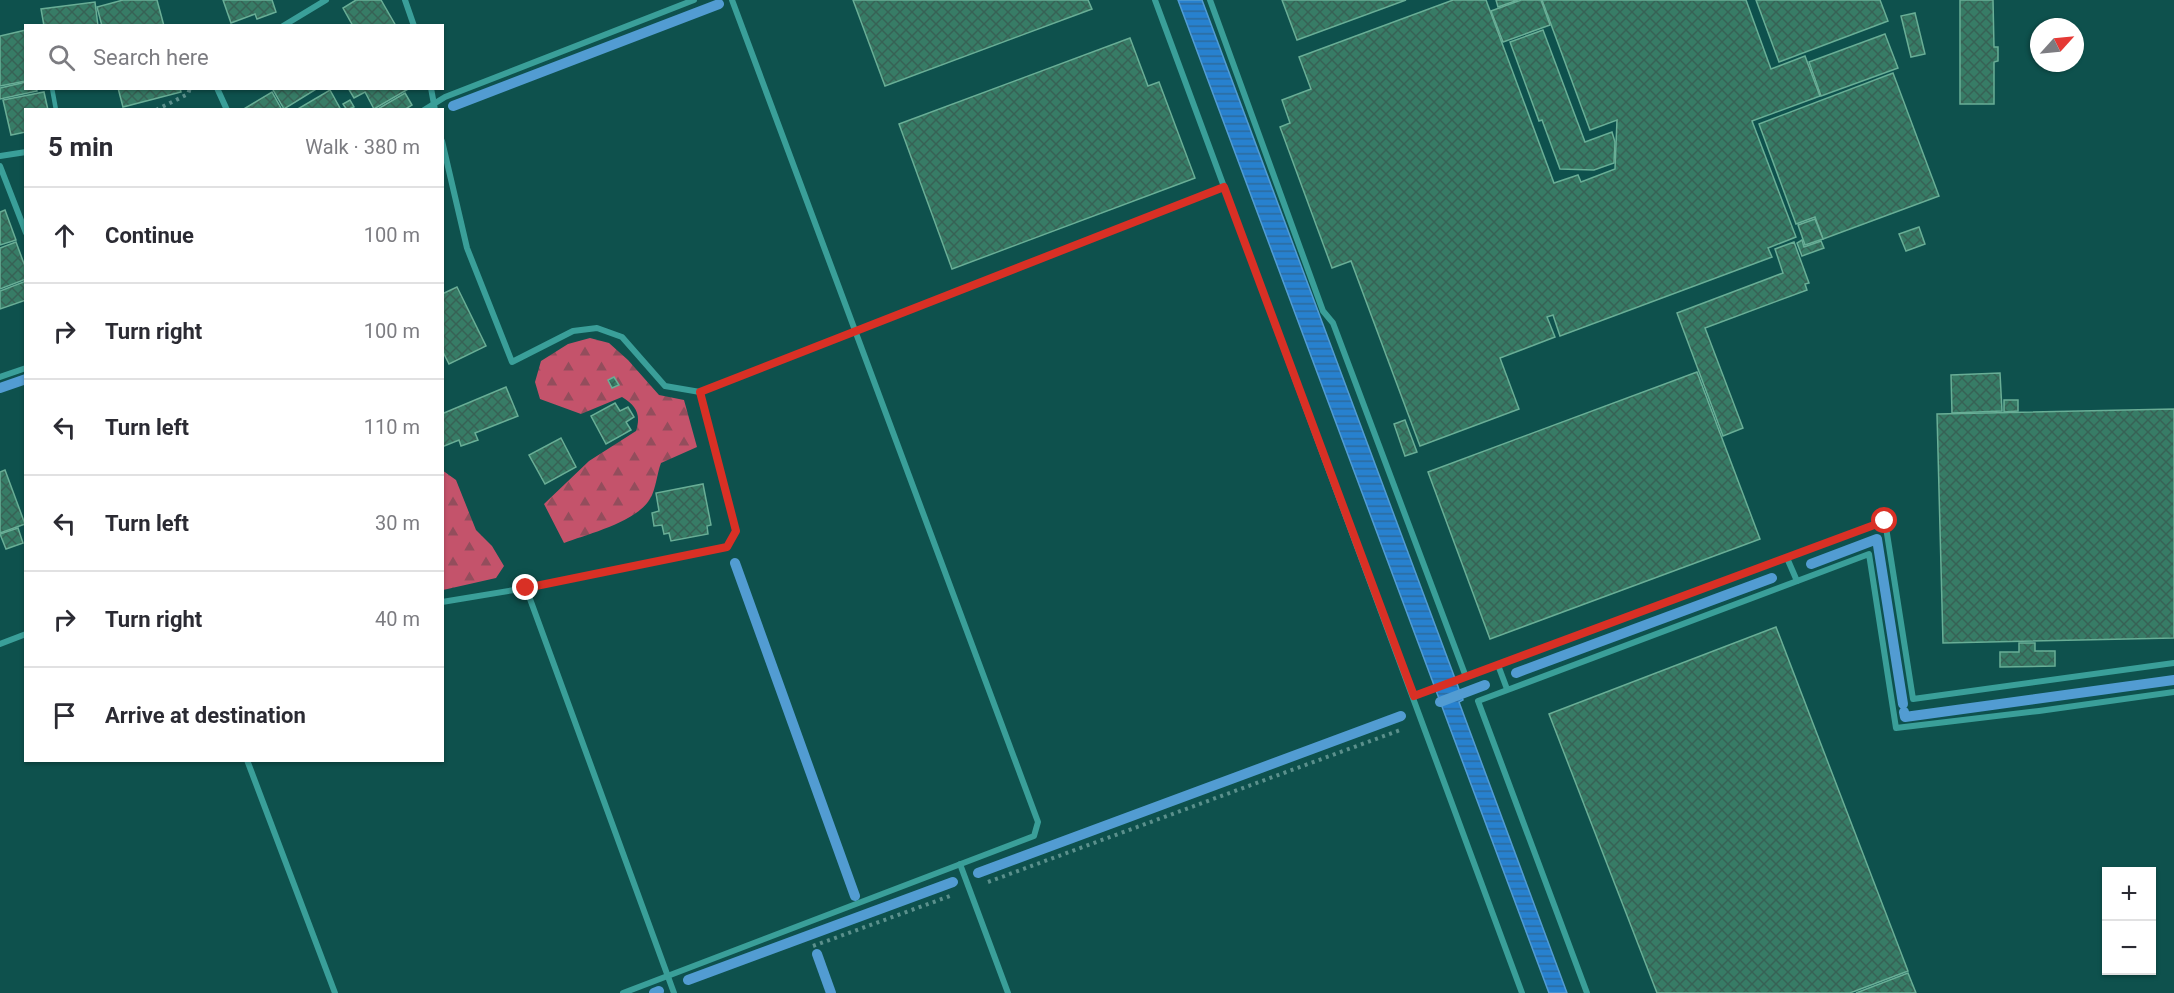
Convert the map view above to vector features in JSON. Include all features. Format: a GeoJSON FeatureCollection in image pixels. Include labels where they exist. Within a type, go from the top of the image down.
{"type":"FeatureCollection","features":[{"type":"Feature","properties":{"kind":"street"},"geometry":{"type":"LineString","coordinates":[[286,24],[326,0]]}},
{"type":"Feature","properties":{"kind":"street"},"geometry":{"type":"LineString","coordinates":[[405,0],[413,24]]}},
{"type":"Feature","properties":{"kind":"street"},"geometry":{"type":"LineString","coordinates":[[431,90],[435,106],[455,93],[694,0]]}},
{"type":"Feature","properties":{"kind":"street"},"geometry":{"type":"LineString","coordinates":[[623,993],[1034,836],[1038,822],[732,0]]}},
{"type":"Feature","properties":{"kind":"street"},"geometry":{"type":"LineString","coordinates":[[1155,0],[1522,993]]}},
{"type":"Feature","properties":{"kind":"street"},"geometry":{"type":"LineString","coordinates":[[1210,0],[1323,311],[1333,322],[1462,678]]}},
{"type":"Feature","properties":{"kind":"street"},"geometry":{"type":"LineString","coordinates":[[218,90],[226,108]]}},
{"type":"Feature","properties":{"kind":"street"},"geometry":{"type":"LineString","coordinates":[[444,150],[467,248],[512,362],[573,331],[597,328],[622,337],[664,386],[700,392],[1224,187]]}},
{"type":"Feature","properties":{"kind":"street"},"geometry":{"type":"LineString","coordinates":[[0,156],[24,152]]}},
{"type":"Feature","properties":{"kind":"street"},"geometry":{"type":"LineString","coordinates":[[0,166],[24,227]]}},
{"type":"Feature","properties":{"kind":"street"},"geometry":{"type":"LineString","coordinates":[[0,377],[24,369]]}},
{"type":"Feature","properties":{"kind":"street"},"geometry":{"type":"LineString","coordinates":[[444,602],[526,588],[727,547],[736,531],[700,392]]}},
{"type":"Feature","properties":{"kind":"street"},"geometry":{"type":"LineString","coordinates":[[1414,696],[1885,521],[1913,699],[2174,663]]}},
{"type":"Feature","properties":{"kind":"street"},"geometry":{"type":"LineString","coordinates":[[1587,993],[1478,701],[1869,554],[1896,728],[2174,692]]}},
{"type":"Feature","properties":{"kind":"street"},"geometry":{"type":"LineString","coordinates":[[1787,558],[1797,581]]}},
{"type":"Feature","properties":{"kind":"street"},"geometry":{"type":"LineString","coordinates":[[526,588],[674,993]]}},
{"type":"Feature","properties":{"kind":"street"},"geometry":{"type":"LineString","coordinates":[[0,644],[24,635]]}},
{"type":"Feature","properties":{"kind":"street"},"geometry":{"type":"LineString","coordinates":[[1498,665],[1507,689]]}},
{"type":"Feature","properties":{"kind":"street"},"geometry":{"type":"LineString","coordinates":[[248,762],[334,993]]}},
{"type":"Feature","properties":{"kind":"street"},"geometry":{"type":"LineString","coordinates":[[960,864],[1008,993]]}},
{"type":"Feature","properties":{"kind":"lane"},"geometry":{"type":"LineString","coordinates":[[52,90],[56,108]]}},
{"type":"Feature","properties":{"kind":"path"},"geometry":{"type":"LineString","coordinates":[[160,108],[188,94],[189,90]]}},
{"type":"Feature","properties":{"kind":"path"},"geometry":{"type":"LineString","coordinates":[[804,949],[1423,722]]}},
{"type":"Feature","properties":{"kind":"green space"},"geometry":{"type":"Polygon","coordinates":[[[590,338],[609,343],[628,360],[659,395],[684,400],[697,447],[661,463],[650,499],[634,514],[611,526],[564,543],[544,504],[589,461],[636,431],[637,425],[638,416],[634,407],[622,397],[581,414],[540,399],[535,382],[541,361],[568,344],[590,338]]]}},
{"type":"Feature","properties":{"kind":"green space"},"geometry":{"type":"Polygon","coordinates":[[[444,471],[456,480],[476,530],[492,546],[504,566],[496,578],[444,590],[444,471]]]}},
{"type":"Feature","properties":{"kind":"water"},"geometry":{"type":"Polygon","coordinates":[[[1178,0],[1202,0],[1463,700],[1459,702],[1567,993],[1549,993],[1178,0]]]}},
{"type":"Feature","properties":{"kind":"building"},"geometry":{"type":"Polygon","coordinates":[[[123,0],[157,0],[163,24],[101,24],[97,7],[123,0]]]}},
{"type":"Feature","properties":{"kind":"building"},"geometry":{"type":"Polygon","coordinates":[[[223,0],[272,0],[276,12],[257,19],[255,14],[231,23],[223,0]]]}},
{"type":"Feature","properties":{"kind":"building"},"geometry":{"type":"Polygon","coordinates":[[[356,0],[381,0],[395,24],[352,24],[343,8],[356,0]]]}},
{"type":"Feature","properties":{"kind":"building"},"geometry":{"type":"Polygon","coordinates":[[[853,0],[1088,0],[1092,9],[885,86],[853,0]]]}},
{"type":"Feature","properties":{"kind":"building"},"geometry":{"type":"Polygon","coordinates":[[[1282,0],[1406,0],[1297,40],[1282,0]]]}},
{"type":"Feature","properties":{"kind":"building"},"geometry":{"type":"Polygon","coordinates":[[[1453,0],[1486,0],[1554,183],[1578,175],[1581,182],[1615,169],[1617,120],[1590,130],[1542,0],[1746,0],[1771,69],[1805,56],[1820,96],[1752,121],[1796,237],[1768,248],[1772,257],[1560,336],[1553,315],[1547,317],[1555,337],[1500,358],[1519,409],[1420,446],[1351,261],[1332,268],[1280,127],[1290,123],[1282,100],[1311,89],[1299,57],[1453,0]]]}},
{"type":"Feature","properties":{"kind":"building"},"geometry":{"type":"Polygon","coordinates":[[[1496,0],[1518,0],[1498,7],[1496,0]]]}},
{"type":"Feature","properties":{"kind":"building"},"geometry":{"type":"Polygon","coordinates":[[[1521,0],[1541,0],[1550,25],[1503,42],[1491,11],[1521,0]]]}},
{"type":"Feature","properties":{"kind":"building"},"geometry":{"type":"Polygon","coordinates":[[[1756,0],[1880,0],[1888,21],[1779,62],[1756,0]]]}},
{"type":"Feature","properties":{"kind":"building"},"geometry":{"type":"Polygon","coordinates":[[[1960,0],[1993,0],[1994,47],[1998,47],[1998,61],[1994,62],[1994,104],[1960,104],[1960,0]]]}},
{"type":"Feature","properties":{"kind":"building"},"geometry":{"type":"Polygon","coordinates":[[[95,2],[98,24],[44,24],[41,9],[95,2]]]}},
{"type":"Feature","properties":{"kind":"building"},"geometry":{"type":"Polygon","coordinates":[[[1915,13],[1925,54],[1911,57],[1901,16],[1915,13]]]}},
{"type":"Feature","properties":{"kind":"building"},"geometry":{"type":"Polygon","coordinates":[[[24,30],[24,81],[0,86],[0,36],[24,30]]]}},
{"type":"Feature","properties":{"kind":"building"},"geometry":{"type":"Polygon","coordinates":[[[1543,30],[1585,142],[1612,132],[1615,142],[1614,163],[1594,170],[1560,169],[1542,120],[1539,121],[1510,42],[1543,30]]]}},
{"type":"Feature","properties":{"kind":"building"},"geometry":{"type":"Polygon","coordinates":[[[1885,34],[1898,68],[1821,96],[1809,62],[1885,34]]]}},
{"type":"Feature","properties":{"kind":"building"},"geometry":{"type":"Polygon","coordinates":[[[1130,38],[1148,86],[1159,82],[1195,178],[952,269],[899,124],[1130,38]]]}},
{"type":"Feature","properties":{"kind":"building"},"geometry":{"type":"Polygon","coordinates":[[[1893,73],[1939,196],[1823,239],[1815,217],[1796,224],[1759,124],[1893,73]]]}},
{"type":"Feature","properties":{"kind":"building"},"geometry":{"type":"Polygon","coordinates":[[[24,82],[24,90],[37,91],[0,99],[0,88],[24,82]]]}},
{"type":"Feature","properties":{"kind":"building"},"geometry":{"type":"Polygon","coordinates":[[[119,90],[180,90],[181,92],[123,107],[119,90]]]}},
{"type":"Feature","properties":{"kind":"building"},"geometry":{"type":"Polygon","coordinates":[[[273,90],[315,90],[286,108],[283,108],[273,90]]]}},
{"type":"Feature","properties":{"kind":"building"},"geometry":{"type":"Polygon","coordinates":[[[330,90],[340,108],[299,108],[330,90]]]}},
{"type":"Feature","properties":{"kind":"building"},"geometry":{"type":"Polygon","coordinates":[[[349,90],[407,90],[376,108],[373,108],[365,92],[354,98],[349,90]]]}},
{"type":"Feature","properties":{"kind":"building"},"geometry":{"type":"Polygon","coordinates":[[[44,92],[48,108],[24,108],[24,132],[11,135],[3,100],[44,92]]]}},
{"type":"Feature","properties":{"kind":"building"},"geometry":{"type":"Polygon","coordinates":[[[272,92],[281,108],[245,108],[272,92]]]}},
{"type":"Feature","properties":{"kind":"building"},"geometry":{"type":"Polygon","coordinates":[[[405,93],[412,105],[407,108],[379,108],[405,93]]]}},
{"type":"Feature","properties":{"kind":"building"},"geometry":{"type":"Polygon","coordinates":[[[350,100],[354,107],[346,108],[343,104],[350,100]]]}},
{"type":"Feature","properties":{"kind":"building"},"geometry":{"type":"Polygon","coordinates":[[[5,210],[16,240],[0,245],[0,212],[5,210]]]}},
{"type":"Feature","properties":{"kind":"building"},"geometry":{"type":"Polygon","coordinates":[[[1815,219],[1823,239],[1805,245],[1798,225],[1815,219]]]}},
{"type":"Feature","properties":{"kind":"building"},"geometry":{"type":"Polygon","coordinates":[[[1919,227],[1925,244],[1906,251],[1899,234],[1919,227]]]}},
{"type":"Feature","properties":{"kind":"building"},"geometry":{"type":"Polygon","coordinates":[[[1802,240],[1804,247],[1821,241],[1824,248],[1802,256],[1797,243],[1802,240]]]}},
{"type":"Feature","properties":{"kind":"building"},"geometry":{"type":"Polygon","coordinates":[[[16,242],[24,264],[24,280],[0,289],[0,248],[16,242]]]}},
{"type":"Feature","properties":{"kind":"building"},"geometry":{"type":"Polygon","coordinates":[[[1794,242],[1809,283],[1805,284],[1807,290],[1705,328],[1743,428],[1723,436],[1677,313],[1783,273],[1775,249],[1794,242]]]}},
{"type":"Feature","properties":{"kind":"building"},"geometry":{"type":"Polygon","coordinates":[[[24,282],[24,301],[0,309],[0,291],[24,282]]]}},
{"type":"Feature","properties":{"kind":"building"},"geometry":{"type":"Polygon","coordinates":[[[457,287],[486,346],[449,364],[444,354],[444,293],[457,287]]]}},
{"type":"Feature","properties":{"kind":"building"},"geometry":{"type":"Polygon","coordinates":[[[1697,372],[1760,539],[1490,639],[1428,472],[1697,372]]]}},
{"type":"Feature","properties":{"kind":"building"},"geometry":{"type":"Polygon","coordinates":[[[2000,373],[2002,411],[1952,413],[1951,375],[2000,373]]]}},
{"type":"Feature","properties":{"kind":"building"},"geometry":{"type":"Polygon","coordinates":[[[614,377],[619,385],[612,388],[608,380],[614,377]]]}},
{"type":"Feature","properties":{"kind":"building"},"geometry":{"type":"Polygon","coordinates":[[[506,387],[518,416],[475,433],[478,440],[461,446],[459,440],[444,446],[444,413],[506,387]]]}},
{"type":"Feature","properties":{"kind":"building"},"geometry":{"type":"Polygon","coordinates":[[[2004,400],[2018,400],[2018,411],[2004,412],[2004,400]]]}},
{"type":"Feature","properties":{"kind":"building"},"geometry":{"type":"Polygon","coordinates":[[[615,403],[620,411],[628,407],[634,417],[626,422],[631,430],[606,444],[591,416],[615,403]]]}},
{"type":"Feature","properties":{"kind":"building"},"geometry":{"type":"Polygon","coordinates":[[[2174,409],[2174,638],[1943,643],[1937,414],[2174,409]]]}},
{"type":"Feature","properties":{"kind":"building"},"geometry":{"type":"Polygon","coordinates":[[[1405,420],[1417,452],[1405,456],[1394,424],[1405,420]]]}},
{"type":"Feature","properties":{"kind":"building"},"geometry":{"type":"Polygon","coordinates":[[[561,438],[576,467],[545,484],[529,455],[561,438]]]}},
{"type":"Feature","properties":{"kind":"building"},"geometry":{"type":"Polygon","coordinates":[[[5,470],[24,524],[0,533],[0,472],[5,470]]]}},
{"type":"Feature","properties":{"kind":"building"},"geometry":{"type":"Polygon","coordinates":[[[703,484],[711,525],[707,526],[708,534],[671,541],[669,533],[664,534],[662,525],[654,526],[652,513],[659,511],[656,493],[703,484]]]}},
{"type":"Feature","properties":{"kind":"building"},"geometry":{"type":"Polygon","coordinates":[[[18,528],[23,543],[6,549],[0,534],[18,528]]]}},
{"type":"Feature","properties":{"kind":"building"},"geometry":{"type":"Polygon","coordinates":[[[1776,627],[1908,971],[1850,993],[1657,993],[1549,714],[1776,627]]]}},
{"type":"Feature","properties":{"kind":"building"},"geometry":{"type":"Polygon","coordinates":[[[2019,643],[2035,643],[2035,651],[2055,651],[2055,666],[2000,667],[2000,652],[2019,652],[2019,643]]]}},
{"type":"Feature","properties":{"kind":"building"},"geometry":{"type":"Polygon","coordinates":[[[1908,973],[1916,993],[1856,993],[1908,973]]]}},
{"type":"Feature","properties":{"kind":"waterway"},"geometry":{"type":"LineString","coordinates":[[453,106],[719,4]]}},
{"type":"Feature","properties":{"kind":"waterway"},"geometry":{"type":"LineString","coordinates":[[0,388],[24,380]]}},
{"type":"Feature","properties":{"kind":"waterway"},"geometry":{"type":"LineString","coordinates":[[1811,564],[1877,539],[1903,704]]}},
{"type":"Feature","properties":{"kind":"waterway"},"geometry":{"type":"LineString","coordinates":[[735,563],[855,896]]}},
{"type":"Feature","properties":{"kind":"waterway"},"geometry":{"type":"LineString","coordinates":[[1516,673],[1772,578]]}},
{"type":"Feature","properties":{"kind":"waterway"},"geometry":{"type":"LineString","coordinates":[[1904,712],[1905,717],[2174,680]]}},
{"type":"Feature","properties":{"kind":"waterway"},"geometry":{"type":"LineString","coordinates":[[1440,702],[1485,685]]}},
{"type":"Feature","properties":{"kind":"waterway"},"geometry":{"type":"LineString","coordinates":[[978,873],[1401,716]]}},
{"type":"Feature","properties":{"kind":"waterway"},"geometry":{"type":"LineString","coordinates":[[688,980],[953,882]]}},
{"type":"Feature","properties":{"kind":"waterway"},"geometry":{"type":"LineString","coordinates":[[817,954],[831,993]]}},
{"type":"Feature","properties":{"kind":"waterway"},"geometry":{"type":"LineString","coordinates":[[654,993],[659,991]]}},
{"type":"Feature","properties":{"kind":"route"},"geometry":{"type":"LineString","coordinates":[[526,588],[727,547],[736,531],[700,392],[1224,187],[1414,696],[1885,521]]}}]}
